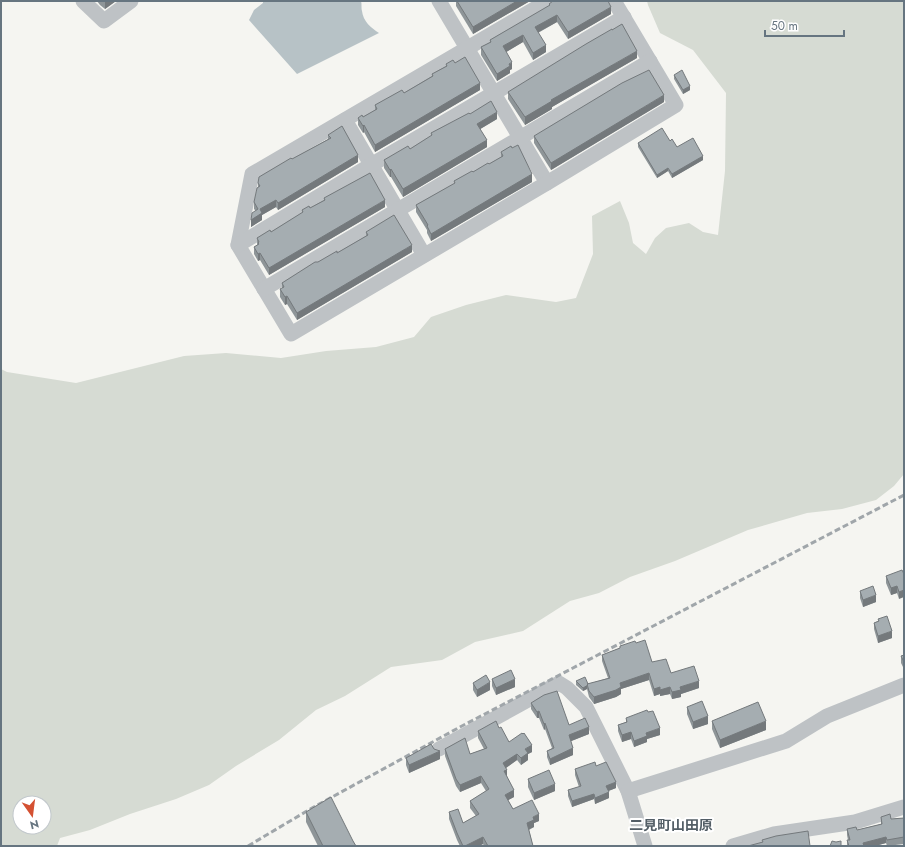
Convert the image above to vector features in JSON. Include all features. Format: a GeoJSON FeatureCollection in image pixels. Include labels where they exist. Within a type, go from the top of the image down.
{"type":"FeatureCollection","features":[{"type":"Feature","properties":{"kind":"street"},"geometry":{"type":"LineString","coordinates":[[83,1],[104,21],[131,1]]}},
{"type":"Feature","properties":{"kind":"street"},"geometry":{"type":"LineString","coordinates":[[439,1],[547,183]]}},
{"type":"Feature","properties":{"kind":"street"},"geometry":{"type":"LineString","coordinates":[[548,1],[252,174],[238,244],[291,334],[676,105],[614,1]]}},
{"type":"Feature","properties":{"kind":"street"},"geometry":{"type":"LineString","coordinates":[[238,244],[493,93],[624,18]]}},
{"type":"Feature","properties":{"kind":"street"},"geometry":{"type":"LineString","coordinates":[[264,289],[650,61]]}},
{"type":"Feature","properties":{"kind":"street"},"geometry":{"type":"LineString","coordinates":[[345,120],[424,254]]}},
{"type":"Feature","properties":{"kind":"street"},"geometry":{"type":"LineString","coordinates":[[439,749],[558,683],[567,688],[586,707],[628,791],[646,846]]}},
{"type":"Feature","properties":{"kind":"street"},"geometry":{"type":"LineString","coordinates":[[628,791],[786,742],[826,716],[904,685]]}},
{"type":"Feature","properties":{"kind":"street"},"geometry":{"type":"LineString","coordinates":[[733,846],[774,834],[855,822],[904,807]]}},
{"type":"Feature","properties":{"kind":"shaded area"},"geometry":{"type":"Polygon","coordinates":[[[263,1],[361,1],[364,18],[370,26],[379,33],[297,74],[249,20],[254,10],[263,3],[263,1]]]}},
{"type":"Feature","properties":{"kind":"shaded area"},"geometry":{"type":"Polygon","coordinates":[[[647,1],[904,1],[904,474],[894,486],[876,500],[842,509],[807,513],[748,530],[675,561],[630,577],[599,593],[570,601],[523,631],[475,642],[442,660],[391,667],[345,696],[316,710],[279,740],[236,766],[209,785],[176,799],[130,814],[90,830],[60,838],[57,846],[1,846],[1,369],[7,372],[76,383],[184,356],[226,353],[281,358],[326,351],[376,347],[414,337],[431,317],[466,305],[506,295],[556,302],[576,298],[593,254],[592,216],[620,201],[629,223],[633,243],[646,254],[655,238],[666,228],[689,223],[703,232],[718,235],[725,171],[726,93],[693,50],[660,33],[647,1]]]}},
{"type":"Feature","properties":{"kind":"building"},"geometry":{"type":"Polygon","coordinates":[[[457,1],[517,1],[473,27],[457,1]]]}},
{"type":"Feature","properties":{"kind":"building"},"geometry":{"type":"Polygon","coordinates":[[[553,1],[608,1],[611,7],[568,32],[557,15],[535,27],[546,45],[533,53],[523,35],[503,46],[512,62],[509,64],[510,66],[497,74],[481,47],[491,42],[490,40],[550,5],[549,4],[553,1]]]}},
{"type":"Feature","properties":{"kind":"building"},"geometry":{"type":"Polygon","coordinates":[[[622,24],[637,51],[551,100],[552,101],[525,117],[508,92],[586,44],[622,24]]]}},
{"type":"Feature","properties":{"kind":"building"},"geometry":{"type":"Polygon","coordinates":[[[465,57],[480,83],[375,145],[364,125],[363,126],[358,118],[362,115],[363,117],[377,109],[375,105],[402,90],[404,93],[433,76],[432,74],[447,66],[446,64],[453,60],[455,63],[465,57]]]}},
{"type":"Feature","properties":{"kind":"building"},"geometry":{"type":"Polygon","coordinates":[[[649,70],[664,95],[551,163],[534,136],[622,83],[649,70]]]}},
{"type":"Feature","properties":{"kind":"building"},"geometry":{"type":"Polygon","coordinates":[[[682,70],[690,86],[683,90],[674,75],[682,70]]]}},
{"type":"Feature","properties":{"kind":"building"},"geometry":{"type":"Polygon","coordinates":[[[491,101],[497,112],[477,124],[487,140],[403,189],[384,160],[408,146],[410,149],[432,135],[431,133],[469,113],[470,114],[491,101]]]}},
{"type":"Feature","properties":{"kind":"building"},"geometry":{"type":"Polygon","coordinates":[[[342,126],[358,155],[278,203],[276,200],[260,209],[262,213],[251,220],[252,213],[258,209],[254,202],[257,188],[260,186],[258,183],[259,177],[291,158],[292,159],[331,138],[328,135],[342,126]]]}},
{"type":"Feature","properties":{"kind":"building"},"geometry":{"type":"Polygon","coordinates":[[[662,128],[670,141],[672,139],[677,147],[693,138],[703,156],[672,174],[668,168],[657,175],[638,143],[662,128]]]}},
{"type":"Feature","properties":{"kind":"building"},"geometry":{"type":"Polygon","coordinates":[[[518,145],[532,174],[431,234],[427,226],[428,225],[416,205],[455,183],[454,181],[503,156],[501,152],[511,146],[512,148],[518,145]]]}},
{"type":"Feature","properties":{"kind":"building"},"geometry":{"type":"Polygon","coordinates":[[[370,173],[385,200],[269,268],[260,253],[258,254],[254,247],[259,244],[257,238],[270,230],[271,232],[303,212],[302,210],[309,206],[310,208],[325,200],[324,198],[370,173]]]}},
{"type":"Feature","properties":{"kind":"building"},"geometry":{"type":"Polygon","coordinates":[[[394,215],[412,245],[297,313],[287,296],[285,297],[280,289],[284,287],[282,283],[315,262],[318,262],[337,251],[337,253],[368,235],[366,232],[394,215]]]}},
{"type":"Feature","properties":{"kind":"building"},"geometry":{"type":"Polygon","coordinates":[[[902,570],[904,574],[904,590],[899,592],[897,586],[891,588],[886,576],[902,570]]]}},
{"type":"Feature","properties":{"kind":"building"},"geometry":{"type":"Polygon","coordinates":[[[873,586],[876,595],[863,600],[860,591],[873,586]]]}},
{"type":"Feature","properties":{"kind":"building"},"geometry":{"type":"Polygon","coordinates":[[[887,616],[892,631],[878,636],[874,623],[879,621],[878,619],[887,616]]]}},
{"type":"Feature","properties":{"kind":"building"},"geometry":{"type":"Polygon","coordinates":[[[645,640],[652,662],[666,659],[671,673],[694,666],[699,681],[680,687],[681,690],[672,692],[670,687],[660,690],[660,687],[654,689],[649,673],[620,683],[621,687],[616,690],[594,697],[589,691],[587,684],[610,678],[602,655],[620,648],[620,646],[635,641],[636,643],[645,640]]]}},
{"type":"Feature","properties":{"kind":"building"},"geometry":{"type":"Polygon","coordinates":[[[904,655],[904,662],[901,656],[904,655]]]}},
{"type":"Feature","properties":{"kind":"building"},"geometry":{"type":"Polygon","coordinates":[[[511,670],[515,679],[496,688],[492,679],[511,670]]]}},
{"type":"Feature","properties":{"kind":"building"},"geometry":{"type":"Polygon","coordinates":[[[486,675],[490,682],[477,690],[473,683],[486,675]]]}},
{"type":"Feature","properties":{"kind":"building"},"geometry":{"type":"Polygon","coordinates":[[[585,677],[588,685],[583,688],[576,681],[585,677]]]}},
{"type":"Feature","properties":{"kind":"building"},"geometry":{"type":"Polygon","coordinates":[[[557,691],[569,725],[585,718],[589,727],[569,735],[573,748],[550,759],[547,751],[554,748],[539,711],[537,712],[531,703],[544,695],[557,691]]]}},
{"type":"Feature","properties":{"kind":"building"},"geometry":{"type":"Polygon","coordinates":[[[702,701],[708,716],[693,722],[687,707],[702,701]]]}},
{"type":"Feature","properties":{"kind":"building"},"geometry":{"type":"Polygon","coordinates":[[[758,702],[766,721],[720,740],[712,721],[758,702]]]}},
{"type":"Feature","properties":{"kind":"building"},"geometry":{"type":"Polygon","coordinates":[[[647,710],[648,712],[653,711],[660,728],[646,733],[647,736],[634,741],[631,732],[622,735],[618,725],[627,722],[626,718],[647,710]]]}},
{"type":"Feature","properties":{"kind":"building"},"geometry":{"type":"Polygon","coordinates":[[[496,721],[509,742],[524,733],[532,745],[525,749],[528,753],[521,758],[517,754],[503,763],[507,770],[504,771],[514,790],[505,795],[513,809],[532,800],[539,814],[533,817],[534,820],[527,823],[533,846],[488,846],[483,837],[463,846],[449,812],[458,809],[463,823],[479,814],[470,801],[489,789],[481,776],[460,785],[456,779],[445,749],[465,738],[470,754],[487,748],[478,731],[496,721]]]}},
{"type":"Feature","properties":{"kind":"building"},"geometry":{"type":"Polygon","coordinates":[[[431,744],[434,749],[440,751],[409,765],[406,758],[431,744]]]}},
{"type":"Feature","properties":{"kind":"building"},"geometry":{"type":"Polygon","coordinates":[[[595,762],[596,766],[606,762],[616,782],[606,786],[609,792],[595,798],[594,794],[572,801],[568,790],[581,786],[575,769],[595,762]]]}},
{"type":"Feature","properties":{"kind":"building"},"geometry":{"type":"Polygon","coordinates":[[[549,770],[555,784],[534,793],[528,779],[549,770]]]}},
{"type":"Feature","properties":{"kind":"building"},"geometry":{"type":"Polygon","coordinates":[[[331,797],[356,846],[323,846],[306,812],[331,797]]]}},
{"type":"Feature","properties":{"kind":"building"},"geometry":{"type":"Polygon","coordinates":[[[890,814],[891,819],[904,818],[904,837],[887,840],[886,837],[863,843],[864,846],[849,846],[847,840],[850,840],[847,829],[856,827],[857,830],[882,824],[881,817],[890,814]]]}},
{"type":"Feature","properties":{"kind":"building"},"geometry":{"type":"Polygon","coordinates":[[[808,831],[810,846],[748,846],[763,842],[762,840],[776,836],[808,831]]]}},
{"type":"Feature","properties":{"kind":"building"},"geometry":{"type":"Polygon","coordinates":[[[832,841],[841,841],[841,846],[830,846],[832,841]]]}},
{"type":"Feature","properties":{"kind":"railway"},"geometry":{"type":"LineString","coordinates":[[248,846],[312,808],[460,727],[904,495]]}},
{"type":"Feature","properties":{"kind":"district","name":"二見町山田原"},"geometry":{"type":"Point","coordinates":[671,825]}}]}
